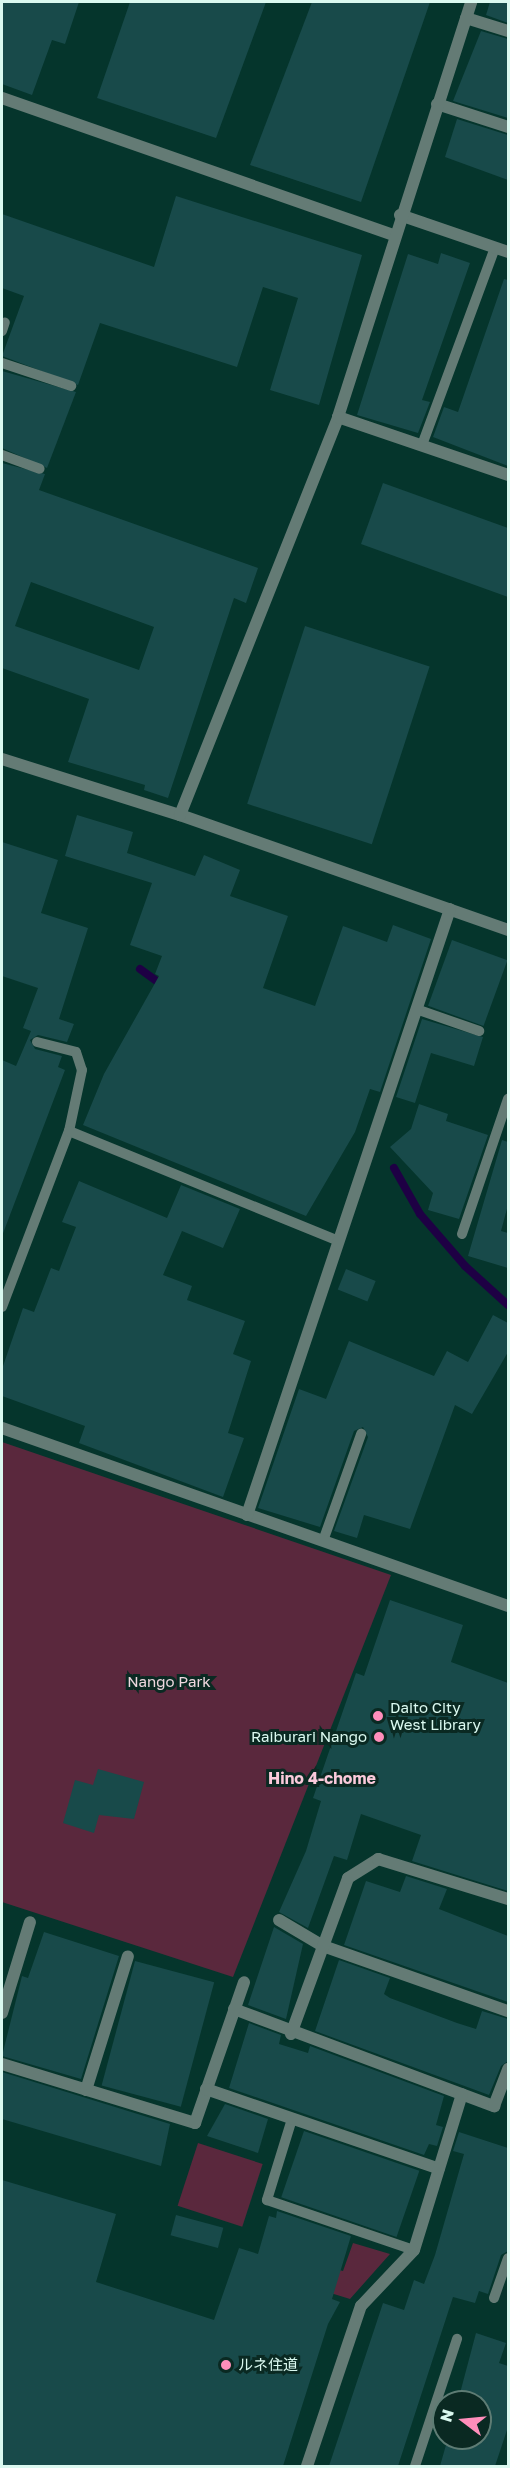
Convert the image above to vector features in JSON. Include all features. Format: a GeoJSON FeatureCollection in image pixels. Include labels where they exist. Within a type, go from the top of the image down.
{"type":"FeatureCollection","features":[{"type":"Feature","properties":{"kind":"street"},"geometry":{"type":"LineString","coordinates":[[180,815],[338,417],[400,215],[471,2]]}},
{"type":"Feature","properties":{"kind":"street"},"geometry":{"type":"LineString","coordinates":[[466,18],[508,31]]}},
{"type":"Feature","properties":{"kind":"street"},"geometry":{"type":"LineString","coordinates":[[2,98],[394,235]]}},
{"type":"Feature","properties":{"kind":"street"},"geometry":{"type":"LineString","coordinates":[[437,104],[508,127]]}},
{"type":"Feature","properties":{"kind":"street"},"geometry":{"type":"LineString","coordinates":[[400,215],[508,252]]}},
{"type":"Feature","properties":{"kind":"street"},"geometry":{"type":"LineString","coordinates":[[338,417],[508,475]]}},
{"type":"Feature","properties":{"kind":"street"},"geometry":{"type":"LineString","coordinates":[[2,759],[180,815],[508,930]]}},
{"type":"Feature","properties":{"kind":"street"},"geometry":{"type":"LineString","coordinates":[[247,1515],[450,909]]}},
{"type":"Feature","properties":{"kind":"street"},"geometry":{"type":"LineString","coordinates":[[2,1428],[508,1606]]}},
{"type":"Feature","properties":{"kind":"street"},"geometry":{"type":"LineString","coordinates":[[291,2034],[348,1878],[378,1859],[508,1899]]}},
{"type":"Feature","properties":{"kind":"street"},"geometry":{"type":"LineString","coordinates":[[279,1920],[323,1946],[508,2011]]}},
{"type":"Feature","properties":{"kind":"street"},"geometry":{"type":"LineString","coordinates":[[2,2013],[30,1922]]}},
{"type":"Feature","properties":{"kind":"street"},"geometry":{"type":"LineString","coordinates":[[86,2090],[128,1956]]}},
{"type":"Feature","properties":{"kind":"street"},"geometry":{"type":"LineString","coordinates":[[2,2064],[195,2123],[244,1982]]}},
{"type":"Feature","properties":{"kind":"street"},"geometry":{"type":"LineString","coordinates":[[234,2009],[291,2034],[494,2106],[508,2069]]}},
{"type":"Feature","properties":{"kind":"street"},"geometry":{"type":"LineString","coordinates":[[206,2089],[439,2169]]}},
{"type":"Feature","properties":{"kind":"street"},"geometry":{"type":"LineString","coordinates":[[307,2466],[361,2306],[414,2250],[462,2094]]}},
{"type":"Feature","properties":{"kind":"lane"},"geometry":{"type":"LineString","coordinates":[[422,445],[495,248]]}},
{"type":"Feature","properties":{"kind":"lane"},"geometry":{"type":"LineString","coordinates":[[2,363],[71,386]]}},
{"type":"Feature","properties":{"kind":"lane"},"geometry":{"type":"LineString","coordinates":[[2,455],[39,469]]}},
{"type":"Feature","properties":{"kind":"lane"},"geometry":{"type":"LineString","coordinates":[[416,1009],[479,1031]]}},
{"type":"Feature","properties":{"kind":"lane"},"geometry":{"type":"LineString","coordinates":[[2,1307],[69,1131],[82,1070],[76,1052],[37,1042]]}},
{"type":"Feature","properties":{"kind":"lane"},"geometry":{"type":"LineString","coordinates":[[462,1234],[508,1099]]}},
{"type":"Feature","properties":{"kind":"lane"},"geometry":{"type":"LineString","coordinates":[[69,1131],[338,1241]]}},
{"type":"Feature","properties":{"kind":"lane"},"geometry":{"type":"LineString","coordinates":[[323,1541],[361,1434]]}},
{"type":"Feature","properties":{"kind":"lane"},"geometry":{"type":"LineString","coordinates":[[292,2119],[267,2200],[414,2250]]}},
{"type":"Feature","properties":{"kind":"lane"},"geometry":{"type":"LineString","coordinates":[[494,2298],[508,2258]]}},
{"type":"Feature","properties":{"kind":"lane"},"geometry":{"type":"LineString","coordinates":[[415,2466],[457,2339]]}},
{"type":"Feature","properties":{"kind":"green space","name":"Nango Park"},"geometry":{"type":"Polygon","coordinates":[[[2,1442],[391,1575],[233,1977],[2,1902],[2,1442]]]}},
{"type":"Feature","properties":{"kind":"green space"},"geometry":{"type":"Polygon","coordinates":[[[198,2143],[263,2164],[242,2227],[178,2206],[198,2143]]]}},
{"type":"Feature","properties":{"kind":"green space"},"geometry":{"type":"Polygon","coordinates":[[[353,2243],[390,2254],[350,2299],[308,2286],[315,2264],[343,2271],[353,2243]]]}},
{"type":"Feature","properties":{"kind":"building"},"geometry":{"type":"Polygon","coordinates":[[[2,2],[79,2],[65,44],[52,40],[32,95],[2,84],[2,2]]]}},
{"type":"Feature","properties":{"kind":"building"},"geometry":{"type":"Polygon","coordinates":[[[130,2],[266,2],[216,138],[97,98],[130,2]]]}},
{"type":"Feature","properties":{"kind":"building"},"geometry":{"type":"Polygon","coordinates":[[[312,2],[430,2],[361,202],[250,165],[312,2]]]}},
{"type":"Feature","properties":{"kind":"building"},"geometry":{"type":"Polygon","coordinates":[[[490,2],[508,2],[508,23],[486,15],[490,2]]]}},
{"type":"Feature","properties":{"kind":"building"},"geometry":{"type":"Polygon","coordinates":[[[481,31],[508,39],[508,118],[453,101],[481,31]]]}},
{"type":"Feature","properties":{"kind":"building"},"geometry":{"type":"Polygon","coordinates":[[[457,119],[508,135],[508,180],[445,157],[457,119]]]}},
{"type":"Feature","properties":{"kind":"building"},"geometry":{"type":"Polygon","coordinates":[[[176,196],[362,255],[319,405],[270,390],[298,298],[263,287],[237,367],[100,323],[78,385],[2,356],[24,296],[2,288],[2,214],[154,267],[176,196]]]}},
{"type":"Feature","properties":{"kind":"building"},"geometry":{"type":"Polygon","coordinates":[[[441,253],[470,263],[422,400],[430,402],[418,433],[357,415],[408,254],[438,264],[441,253]]]}},
{"type":"Feature","properties":{"kind":"building"},"geometry":{"type":"Polygon","coordinates":[[[504,279],[508,280],[508,466],[433,437],[444,407],[458,412],[504,279]]]}},
{"type":"Feature","properties":{"kind":"building"},"geometry":{"type":"Polygon","coordinates":[[[2,371],[76,392],[47,468],[2,448],[2,371]]]}},
{"type":"Feature","properties":{"kind":"building"},"geometry":{"type":"Polygon","coordinates":[[[2,463],[45,474],[39,490],[258,568],[246,603],[234,598],[168,798],[144,790],[145,785],[68,762],[89,699],[2,668],[2,463]],[[31,582],[15,626],[139,670],[154,627],[31,582]]]}},
{"type":"Feature","properties":{"kind":"building"},"geometry":{"type":"Polygon","coordinates":[[[383,483],[508,528],[508,597],[361,544],[383,483]]]}},
{"type":"Feature","properties":{"kind":"building"},"geometry":{"type":"Polygon","coordinates":[[[305,626],[430,666],[372,844],[247,804],[305,626]]]}},
{"type":"Feature","properties":{"kind":"building"},"geometry":{"type":"Polygon","coordinates":[[[77,815],[133,832],[127,853],[195,876],[204,855],[240,870],[230,896],[288,916],[263,988],[315,1006],[343,926],[387,942],[393,925],[431,939],[380,1092],[370,1089],[355,1132],[306,1216],[83,1125],[104,1074],[159,976],[155,974],[162,956],[130,945],[152,883],[65,856],[77,815]]]}},
{"type":"Feature","properties":{"kind":"building"},"geometry":{"type":"Polygon","coordinates":[[[2,842],[58,860],[41,913],[88,928],[59,1019],[74,1024],[67,1042],[38,1035],[30,1040],[35,1049],[62,1056],[58,1067],[65,1070],[2,1236],[2,1060],[16,1066],[31,1031],[23,1028],[38,988],[2,976],[2,842]]]}},
{"type":"Feature","properties":{"kind":"building"},"geometry":{"type":"Polygon","coordinates":[[[452,940],[507,960],[484,1026],[428,1006],[452,940]]]}},
{"type":"Feature","properties":{"kind":"building"},"geometry":{"type":"Polygon","coordinates":[[[422,1019],[483,1037],[474,1066],[431,1053],[415,1103],[396,1097],[422,1019]]]}},
{"type":"Feature","properties":{"kind":"building"},"geometry":{"type":"Polygon","coordinates":[[[419,1104],[448,1114],[446,1121],[488,1135],[459,1219],[428,1210],[433,1193],[390,1147],[411,1129],[419,1104]]]}},
{"type":"Feature","properties":{"kind":"building"},"geometry":{"type":"Polygon","coordinates":[[[502,1140],[508,1142],[508,1205],[501,1231],[508,1233],[508,1268],[468,1256],[502,1140]]]}},
{"type":"Feature","properties":{"kind":"building"},"geometry":{"type":"Polygon","coordinates":[[[79,1181],[167,1218],[181,1185],[240,1209],[223,1248],[182,1231],[163,1275],[192,1286],[187,1300],[245,1321],[233,1354],[251,1361],[228,1433],[244,1438],[223,1497],[79,1443],[85,1426],[2,1396],[2,1369],[23,1308],[34,1312],[51,1268],[59,1271],[76,1227],[62,1222],[79,1181]]]}},
{"type":"Feature","properties":{"kind":"building"},"geometry":{"type":"Polygon","coordinates":[[[346,1269],[376,1281],[367,1301],[338,1289],[346,1269]]]}},
{"type":"Feature","properties":{"kind":"building"},"geometry":{"type":"Polygon","coordinates":[[[493,1315],[508,1323],[508,1352],[472,1414],[455,1405],[410,1529],[364,1515],[357,1538],[334,1531],[368,1437],[363,1427],[354,1431],[320,1527],[258,1508],[299,1389],[326,1399],[349,1341],[434,1376],[447,1351],[468,1362],[493,1315]]]}},
{"type":"Feature","properties":{"kind":"building"},"geometry":{"type":"Polygon","coordinates":[[[390,1600],[463,1625],[451,1662],[508,1683],[508,1891],[412,1861],[421,1835],[361,1814],[347,1860],[334,1856],[308,1928],[279,1912],[306,1851],[321,1801],[313,1798],[356,1673],[364,1676],[390,1600]]]}},
{"type":"Feature","properties":{"kind":"building"},"geometry":{"type":"Polygon","coordinates":[[[98,1769],[144,1782],[134,1819],[99,1815],[94,1833],[63,1823],[75,1780],[93,1785],[98,1769]]]}},
{"type":"Feature","properties":{"kind":"building"},"geometry":{"type":"Polygon","coordinates":[[[406,1876],[447,1889],[439,1909],[508,1936],[508,2002],[344,1945],[366,1881],[400,1892],[406,1876]]]}},
{"type":"Feature","properties":{"kind":"building"},"geometry":{"type":"Polygon","coordinates":[[[274,1927],[303,1944],[286,2019],[248,2005],[274,1927]]]}},
{"type":"Feature","properties":{"kind":"building"},"geometry":{"type":"Polygon","coordinates":[[[44,1932],[119,1956],[81,2079],[2,2056],[22,1976],[28,1978],[44,1932]]]}},
{"type":"Feature","properties":{"kind":"building"},"geometry":{"type":"Polygon","coordinates":[[[339,1960],[390,1978],[384,1994],[390,1998],[457,2023],[476,2029],[482,2011],[508,2019],[508,2061],[501,2066],[489,2095],[315,2031],[339,1960]]]}},
{"type":"Feature","properties":{"kind":"building"},"geometry":{"type":"Polygon","coordinates":[[[135,1961],[214,1982],[181,2107],[102,2086],[135,1961]]]}},
{"type":"Feature","properties":{"kind":"building"},"geometry":{"type":"Polygon","coordinates":[[[249,2023],[281,2035],[279,2044],[308,2053],[310,2046],[444,2096],[436,2125],[443,2127],[437,2146],[429,2144],[424,2155],[229,2088],[249,2023]]]}},
{"type":"Feature","properties":{"kind":"building"},"geometry":{"type":"Polygon","coordinates":[[[2,2072],[170,2124],[161,2166],[2,2119],[2,2072]]]}},
{"type":"Feature","properties":{"kind":"building"},"geometry":{"type":"Polygon","coordinates":[[[225,2104],[268,2119],[258,2153],[207,2136],[225,2104]]]}},
{"type":"Feature","properties":{"kind":"building"},"geometry":{"type":"Polygon","coordinates":[[[304,2131],[419,2171],[397,2237],[281,2197],[304,2131]]]}},
{"type":"Feature","properties":{"kind":"building"},"geometry":{"type":"Polygon","coordinates":[[[459,2132],[508,2148],[508,2251],[501,2255],[488,2294],[479,2291],[475,2303],[453,2297],[398,2466],[329,2466],[383,2303],[404,2310],[414,2280],[424,2284],[435,2255],[464,2154],[453,2151],[459,2132]]]}},
{"type":"Feature","properties":{"kind":"building"},"geometry":{"type":"Polygon","coordinates":[[[2,2180],[116,2214],[96,2282],[214,2320],[239,2248],[258,2254],[269,2216],[276,2218],[277,2211],[351,2236],[332,2299],[340,2302],[328,2324],[283,2466],[2,2466],[2,2180]]]}},
{"type":"Feature","properties":{"kind":"building"},"geometry":{"type":"Polygon","coordinates":[[[176,2215],[223,2228],[218,2248],[171,2235],[176,2215]]]}},
{"type":"Feature","properties":{"kind":"building"},"geometry":{"type":"Polygon","coordinates":[[[476,2333],[506,2343],[499,2363],[508,2366],[508,2427],[495,2466],[440,2466],[445,2450],[492,2450],[492,2390],[461,2390],[476,2333]]]}},
{"type":"Feature","properties":{"kind":"waterway"},"geometry":{"type":"LineString","coordinates":[[140,969],[163,986]]}},
{"type":"Feature","properties":{"kind":"waterway"},"geometry":{"type":"LineString","coordinates":[[394,1168],[420,1214],[465,1266],[508,1305]]}},
{"type":"Feature","properties":{"kind":"place","name":"Daito City West Library"},"geometry":{"type":"Point","coordinates":[378,1716]}},
{"type":"Feature","properties":{"kind":"place","name":"Raiburari Nango"},"geometry":{"type":"Point","coordinates":[379,1737]}},
{"type":"Feature","properties":{"kind":"place","name":"ルネ住道"},"geometry":{"type":"Point","coordinates":[226,2365]}},
{"type":"Feature","properties":{"kind":"district","name":"Hino 4-chome"},"geometry":{"type":"Point","coordinates":[322,1778]}}]}
